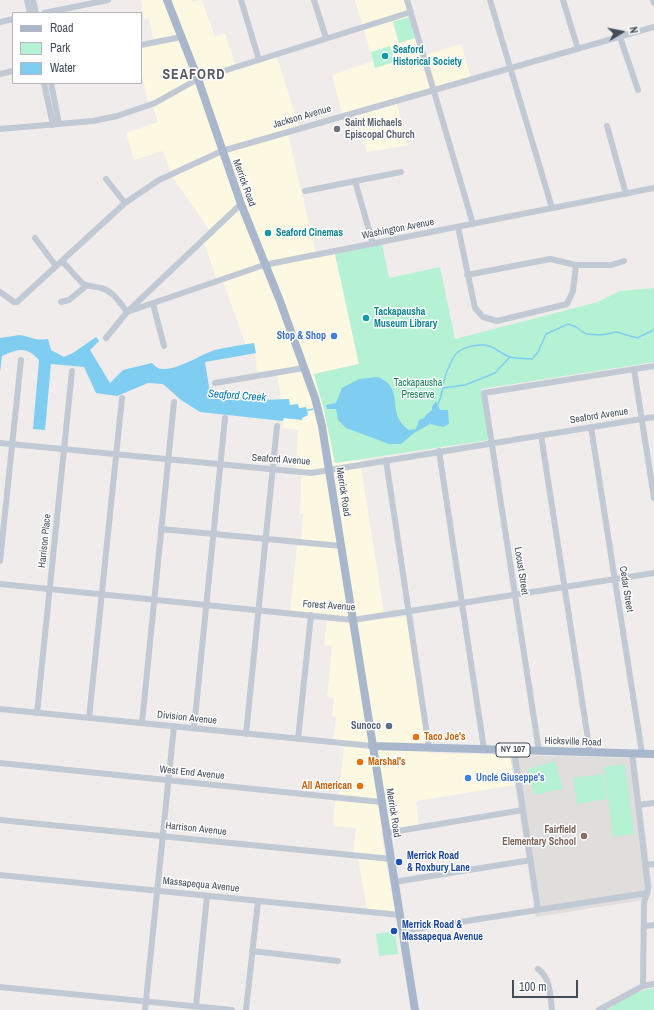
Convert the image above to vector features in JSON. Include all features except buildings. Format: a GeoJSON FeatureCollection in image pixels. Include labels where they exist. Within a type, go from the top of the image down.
{"type":"FeatureCollection","features":[{"type":"Feature","properties":{"kind":"main road","name":"Merrick Road"},"geometry":{"type":"LineString","coordinates":[[167,0],[198,79],[241,204],[264,265],[280,301],[304,368],[322,426],[415,1010]]}},
{"type":"Feature","properties":{"kind":"main road","name":"Hicksville Road"},"geometry":{"type":"LineString","coordinates":[[372,746],[654,754]]}},
{"type":"Feature","properties":{"kind":"street"},"geometry":{"type":"LineString","coordinates":[[27,0],[30,12]]}},
{"type":"Feature","properties":{"kind":"street"},"geometry":{"type":"LineString","coordinates":[[34,0],[36,12]]}},
{"type":"Feature","properties":{"kind":"street"},"geometry":{"type":"LineString","coordinates":[[49,12],[108,0]]}},
{"type":"Feature","properties":{"kind":"street"},"geometry":{"type":"LineString","coordinates":[[241,0],[259,60]]}},
{"type":"Feature","properties":{"kind":"street"},"geometry":{"type":"LineString","coordinates":[[314,0],[326,38]]}},
{"type":"Feature","properties":{"kind":"street"},"geometry":{"type":"LineString","coordinates":[[407,0],[473,224]]}},
{"type":"Feature","properties":{"kind":"street"},"geometry":{"type":"LineString","coordinates":[[490,0],[552,208]]}},
{"type":"Feature","properties":{"kind":"street"},"geometry":{"type":"LineString","coordinates":[[563,0],[578,49]]}},
{"type":"Feature","properties":{"kind":"street"},"geometry":{"type":"LineString","coordinates":[[0,129],[56,124],[117,116],[155,103],[198,79],[411,12]]}},
{"type":"Feature","properties":{"kind":"street"},"geometry":{"type":"LineString","coordinates":[[0,22],[12,19]]}},
{"type":"Feature","properties":{"kind":"street","name":"Jackson Avenue"},"geometry":{"type":"LineString","coordinates":[[0,292],[17,302],[125,203],[159,180],[222,151],[654,27]]}},
{"type":"Feature","properties":{"kind":"street"},"geometry":{"type":"LineString","coordinates":[[142,45],[181,36]]}},
{"type":"Feature","properties":{"kind":"street"},"geometry":{"type":"LineString","coordinates":[[620,37],[638,90]]}},
{"type":"Feature","properties":{"kind":"street"},"geometry":{"type":"LineString","coordinates":[[0,74],[12,71]]}},
{"type":"Feature","properties":{"kind":"street"},"geometry":{"type":"LineString","coordinates":[[44,84],[56,124]]}},
{"type":"Feature","properties":{"kind":"street"},"geometry":{"type":"LineString","coordinates":[[51,84],[56,124]]}},
{"type":"Feature","properties":{"kind":"street"},"geometry":{"type":"LineString","coordinates":[[607,126],[626,194]]}},
{"type":"Feature","properties":{"kind":"street"},"geometry":{"type":"LineString","coordinates":[[305,191],[401,172]]}},
{"type":"Feature","properties":{"kind":"street"},"geometry":{"type":"LineString","coordinates":[[106,179],[125,203]]}},
{"type":"Feature","properties":{"kind":"street"},"geometry":{"type":"LineString","coordinates":[[355,181],[374,244]]}},
{"type":"Feature","properties":{"kind":"street","name":"Washington Avenue"},"geometry":{"type":"LineString","coordinates":[[127,312],[264,265],[654,188]]}},
{"type":"Feature","properties":{"kind":"street"},"geometry":{"type":"LineString","coordinates":[[106,338],[127,312],[241,204]]}},
{"type":"Feature","properties":{"kind":"street"},"geometry":{"type":"LineString","coordinates":[[458,227],[475,308],[483,317],[497,321],[567,304],[573,291],[576,265]]}},
{"type":"Feature","properties":{"kind":"street"},"geometry":{"type":"LineString","coordinates":[[35,238],[56,266]]}},
{"type":"Feature","properties":{"kind":"street"},"geometry":{"type":"LineString","coordinates":[[467,275],[550,259],[576,265],[611,265],[624,261]]}},
{"type":"Feature","properties":{"kind":"street"},"geometry":{"type":"LineString","coordinates":[[62,261],[86,286],[100,287],[107,290],[117,298],[127,312]]}},
{"type":"Feature","properties":{"kind":"street"},"geometry":{"type":"LineString","coordinates":[[61,302],[69,300],[86,286]]}},
{"type":"Feature","properties":{"kind":"street"},"geometry":{"type":"LineString","coordinates":[[153,304],[164,346]]}},
{"type":"Feature","properties":{"kind":"street"},"geometry":{"type":"LineString","coordinates":[[0,561],[21,360]]}},
{"type":"Feature","properties":{"kind":"street"},"geometry":{"type":"LineString","coordinates":[[654,366],[634,369],[654,498]]}},
{"type":"Feature","properties":{"kind":"street"},"geometry":{"type":"LineString","coordinates":[[215,382],[304,368]]}},
{"type":"Feature","properties":{"kind":"street","name":"Locust Street"},"geometry":{"type":"LineString","coordinates":[[539,751],[484,394],[634,369]]}},
{"type":"Feature","properties":{"kind":"street","name":"Harrison Place"},"geometry":{"type":"LineString","coordinates":[[37,713],[72,371]]}},
{"type":"Feature","properties":{"kind":"street"},"geometry":{"type":"LineString","coordinates":[[90,718],[122,398]]}},
{"type":"Feature","properties":{"kind":"street"},"geometry":{"type":"LineString","coordinates":[[142,723],[174,402]]}},
{"type":"Feature","properties":{"kind":"street","name":"Seaford Avenue"},"geometry":{"type":"LineString","coordinates":[[0,444],[308,473],[654,417]]}},
{"type":"Feature","properties":{"kind":"street"},"geometry":{"type":"LineString","coordinates":[[194,728],[225,418]]}},
{"type":"Feature","properties":{"kind":"street"},"geometry":{"type":"LineString","coordinates":[[246,734],[277,426]]}},
{"type":"Feature","properties":{"kind":"street","name":"Cedar Street"},"geometry":{"type":"LineString","coordinates":[[591,427],[642,753]]}},
{"type":"Feature","properties":{"kind":"street"},"geometry":{"type":"LineString","coordinates":[[542,435],[590,752]]}},
{"type":"Feature","properties":{"kind":"street"},"geometry":{"type":"LineString","coordinates":[[439,451],[484,749]]}},
{"type":"Feature","properties":{"kind":"street"},"geometry":{"type":"LineString","coordinates":[[386,460],[429,748]]}},
{"type":"Feature","properties":{"kind":"street"},"geometry":{"type":"LineString","coordinates":[[161,529],[341,546]]}},
{"type":"Feature","properties":{"kind":"street","name":"Forest Avenue"},"geometry":{"type":"LineString","coordinates":[[0,584],[353,620],[654,573]]}},
{"type":"Feature","properties":{"kind":"street"},"geometry":{"type":"LineString","coordinates":[[298,739],[311,616]]}},
{"type":"Feature","properties":{"kind":"street","name":"Division Avenue"},"geometry":{"type":"LineString","coordinates":[[0,709],[372,746]]}},
{"type":"Feature","properties":{"kind":"street"},"geometry":{"type":"LineString","coordinates":[[145,1010],[174,726]]}},
{"type":"Feature","properties":{"kind":"street"},"geometry":{"type":"LineString","coordinates":[[514,750],[538,910]]}},
{"type":"Feature","properties":{"kind":"street"},"geometry":{"type":"LineString","coordinates":[[632,753],[647,893],[644,903],[643,986]]}},
{"type":"Feature","properties":{"kind":"street","name":"West End Avenue"},"geometry":{"type":"LineString","coordinates":[[0,763],[382,802]]}},
{"type":"Feature","properties":{"kind":"street"},"geometry":{"type":"LineString","coordinates":[[638,805],[654,803]]}},
{"type":"Feature","properties":{"kind":"street"},"geometry":{"type":"LineString","coordinates":[[386,833],[523,810]]}},
{"type":"Feature","properties":{"kind":"street","name":"Harrison Avenue"},"geometry":{"type":"LineString","coordinates":[[0,820],[391,858]]}},
{"type":"Feature","properties":{"kind":"street"},"geometry":{"type":"LineString","coordinates":[[394,882],[531,860]]}},
{"type":"Feature","properties":{"kind":"street"},"geometry":{"type":"LineString","coordinates":[[645,865],[654,864]]}},
{"type":"Feature","properties":{"kind":"street","name":"Massapequa Avenue"},"geometry":{"type":"LineString","coordinates":[[0,875],[400,915]]}},
{"type":"Feature","properties":{"kind":"street"},"geometry":{"type":"LineString","coordinates":[[402,931],[647,893]]}},
{"type":"Feature","properties":{"kind":"street"},"geometry":{"type":"LineString","coordinates":[[196,1006],[208,896]]}},
{"type":"Feature","properties":{"kind":"street"},"geometry":{"type":"LineString","coordinates":[[246,1010],[258,901]]}},
{"type":"Feature","properties":{"kind":"street"},"geometry":{"type":"LineString","coordinates":[[644,926],[654,925]]}},
{"type":"Feature","properties":{"kind":"street"},"geometry":{"type":"LineString","coordinates":[[252,952],[338,961]]}},
{"type":"Feature","properties":{"kind":"street"},"geometry":{"type":"LineString","coordinates":[[538,969],[546,976],[548,980],[552,1010]]}},
{"type":"Feature","properties":{"kind":"street"},"geometry":{"type":"LineString","coordinates":[[599,1010],[643,986],[654,984]]}},
{"type":"Feature","properties":{"kind":"street"},"geometry":{"type":"LineString","coordinates":[[0,987],[232,1010]]}},
{"type":"Feature","properties":{"kind":"shaded area"},"geometry":{"type":"Polygon","coordinates":[[[141,0],[191,0],[192,2],[202,0],[215,37],[225,33],[237,70],[277,57],[300,130],[288,134],[317,258],[335,254],[359,364],[314,374],[324,410],[335,463],[360,460],[385,619],[407,616],[429,753],[510,755],[515,785],[416,801],[419,825],[381,832],[395,914],[367,910],[358,858],[353,857],[356,828],[333,826],[335,800],[338,800],[344,747],[333,745],[336,717],[332,716],[334,698],[327,697],[332,646],[324,645],[327,615],[290,611],[297,546],[301,546],[303,514],[300,514],[301,476],[295,475],[298,430],[282,428],[283,418],[301,420],[308,415],[306,407],[299,408],[281,400],[276,369],[257,372],[254,343],[246,345],[223,282],[217,280],[204,242],[212,234],[173,178],[163,151],[134,160],[126,133],[158,122],[151,102],[148,103],[142,75],[142,47],[154,44],[149,18],[144,19],[141,0]]]}},
{"type":"Feature","properties":{"kind":"shaded area"},"geometry":{"type":"Polygon","coordinates":[[[355,0],[408,0],[425,55],[461,44],[471,78],[396,101],[409,145],[367,152],[355,113],[343,117],[332,75],[373,61],[355,0]]]}},
{"type":"Feature","properties":{"kind":"shaded area","name":"Fairfield Elementary School"},"geometry":{"type":"Polygon","coordinates":[[[510,755],[636,758],[652,887],[649,899],[536,917],[510,755]]]}},
{"type":"Feature","properties":{"kind":"green space"},"geometry":{"type":"Polygon","coordinates":[[[409,17],[415,38],[399,43],[393,22],[409,17]]]}},
{"type":"Feature","properties":{"kind":"green space"},"geometry":{"type":"Polygon","coordinates":[[[390,46],[395,62],[375,68],[371,52],[390,46]]]}},
{"type":"Feature","properties":{"kind":"green space","name":"Tackapausha Preserve"},"geometry":{"type":"Polygon","coordinates":[[[382,244],[389,278],[440,267],[455,339],[598,302],[620,291],[654,288],[654,362],[481,389],[489,440],[335,463],[324,410],[314,374],[359,364],[335,254],[382,244]]]}},
{"type":"Feature","properties":{"kind":"green space"},"geometry":{"type":"Polygon","coordinates":[[[555,761],[563,789],[534,795],[528,769],[555,761]]]}},
{"type":"Feature","properties":{"kind":"green space"},"geometry":{"type":"Polygon","coordinates":[[[625,764],[634,834],[613,837],[604,767],[625,764]]]}},
{"type":"Feature","properties":{"kind":"green space"},"geometry":{"type":"Polygon","coordinates":[[[603,774],[607,799],[577,804],[573,778],[603,774]]]}},
{"type":"Feature","properties":{"kind":"green space"},"geometry":{"type":"Polygon","coordinates":[[[395,931],[398,954],[379,956],[376,934],[395,931]]]}},
{"type":"Feature","properties":{"kind":"green space"},"geometry":{"type":"Polygon","coordinates":[[[654,988],[654,1010],[607,1010],[635,993],[654,988]]]}},
{"type":"Feature","properties":{"kind":"water"},"geometry":{"type":"Polygon","coordinates":[[[20,335],[36,339],[48,339],[51,350],[64,357],[73,353],[96,337],[99,341],[90,350],[110,383],[123,370],[152,363],[159,368],[169,369],[182,365],[215,350],[254,343],[256,353],[205,362],[211,399],[289,399],[290,405],[298,404],[299,408],[306,407],[308,415],[302,418],[302,420],[284,418],[283,421],[200,412],[181,400],[163,384],[148,383],[117,396],[96,393],[84,367],[51,364],[45,430],[33,429],[39,360],[30,352],[17,350],[2,356],[0,372],[0,338],[20,335]]]}},
{"type":"Feature","properties":{"kind":"water"},"geometry":{"type":"Polygon","coordinates":[[[378,377],[387,382],[392,388],[398,416],[409,430],[416,429],[419,420],[424,418],[432,410],[432,407],[436,401],[440,410],[448,410],[449,424],[443,427],[430,424],[414,433],[401,444],[389,444],[346,428],[338,420],[336,409],[327,409],[326,405],[336,403],[342,388],[359,379],[378,377]]]}},
{"type":"Feature","properties":{"kind":"waterway","name":"Seaford Creek"},"geometry":{"type":"LineString","coordinates":[[438,404],[446,373],[453,358],[456,354],[467,347],[485,345],[492,347],[510,357],[532,359],[538,352],[546,334],[568,324],[576,327],[586,334],[601,335],[617,332],[637,338],[654,330]]}},
{"type":"Feature","properties":{"kind":"waterway"},"geometry":{"type":"LineString","coordinates":[[444,388],[465,385],[495,373],[510,357]]}},
{"type":"Feature","properties":{"kind":"waterway","name":"Seaford Creek"},"geometry":{"type":"LineString","coordinates":[[305,411],[313,409]]}},
{"type":"Feature","properties":{"kind":"place","name":"Seaford Historical Society"},"geometry":{"type":"Point","coordinates":[385,56]}},
{"type":"Feature","properties":{"kind":"place","name":"Saint Michaels Episcopal Church"},"geometry":{"type":"Point","coordinates":[337,129]}},
{"type":"Feature","properties":{"kind":"place","name":"Seaford Cinemas"},"geometry":{"type":"Point","coordinates":[268,233]}},
{"type":"Feature","properties":{"kind":"place","name":"Tackapausha Museum Library"},"geometry":{"type":"Point","coordinates":[366,318]}},
{"type":"Feature","properties":{"kind":"place","name":"Stop & Shop"},"geometry":{"type":"Point","coordinates":[334,336]}},
{"type":"Feature","properties":{"kind":"place","name":"Sunoco"},"geometry":{"type":"Point","coordinates":[389,726]}},
{"type":"Feature","properties":{"kind":"place","name":"Taco Joe's"},"geometry":{"type":"Point","coordinates":[416,737]}},
{"type":"Feature","properties":{"kind":"place","name":"Marshal's"},"geometry":{"type":"Point","coordinates":[360,762]}},
{"type":"Feature","properties":{"kind":"place","name":"Uncle Giuseppe's"},"geometry":{"type":"Point","coordinates":[468,778]}},
{"type":"Feature","properties":{"kind":"place","name":"All American"},"geometry":{"type":"Point","coordinates":[360,786]}},
{"type":"Feature","properties":{"kind":"place","name":"Fairfield Elementary School"},"geometry":{"type":"Point","coordinates":[584,836]}},
{"type":"Feature","properties":{"kind":"place","name":"Merrick Road & Roxbury Lane"},"geometry":{"type":"Point","coordinates":[399,862]}},
{"type":"Feature","properties":{"kind":"place","name":"Merrick Road & Massapequa Avenue"},"geometry":{"type":"Point","coordinates":[394,931]}},
{"type":"Feature","properties":{"kind":"district","name":"SEAFORD"},"geometry":{"type":"Point","coordinates":[194,75]}}]}
